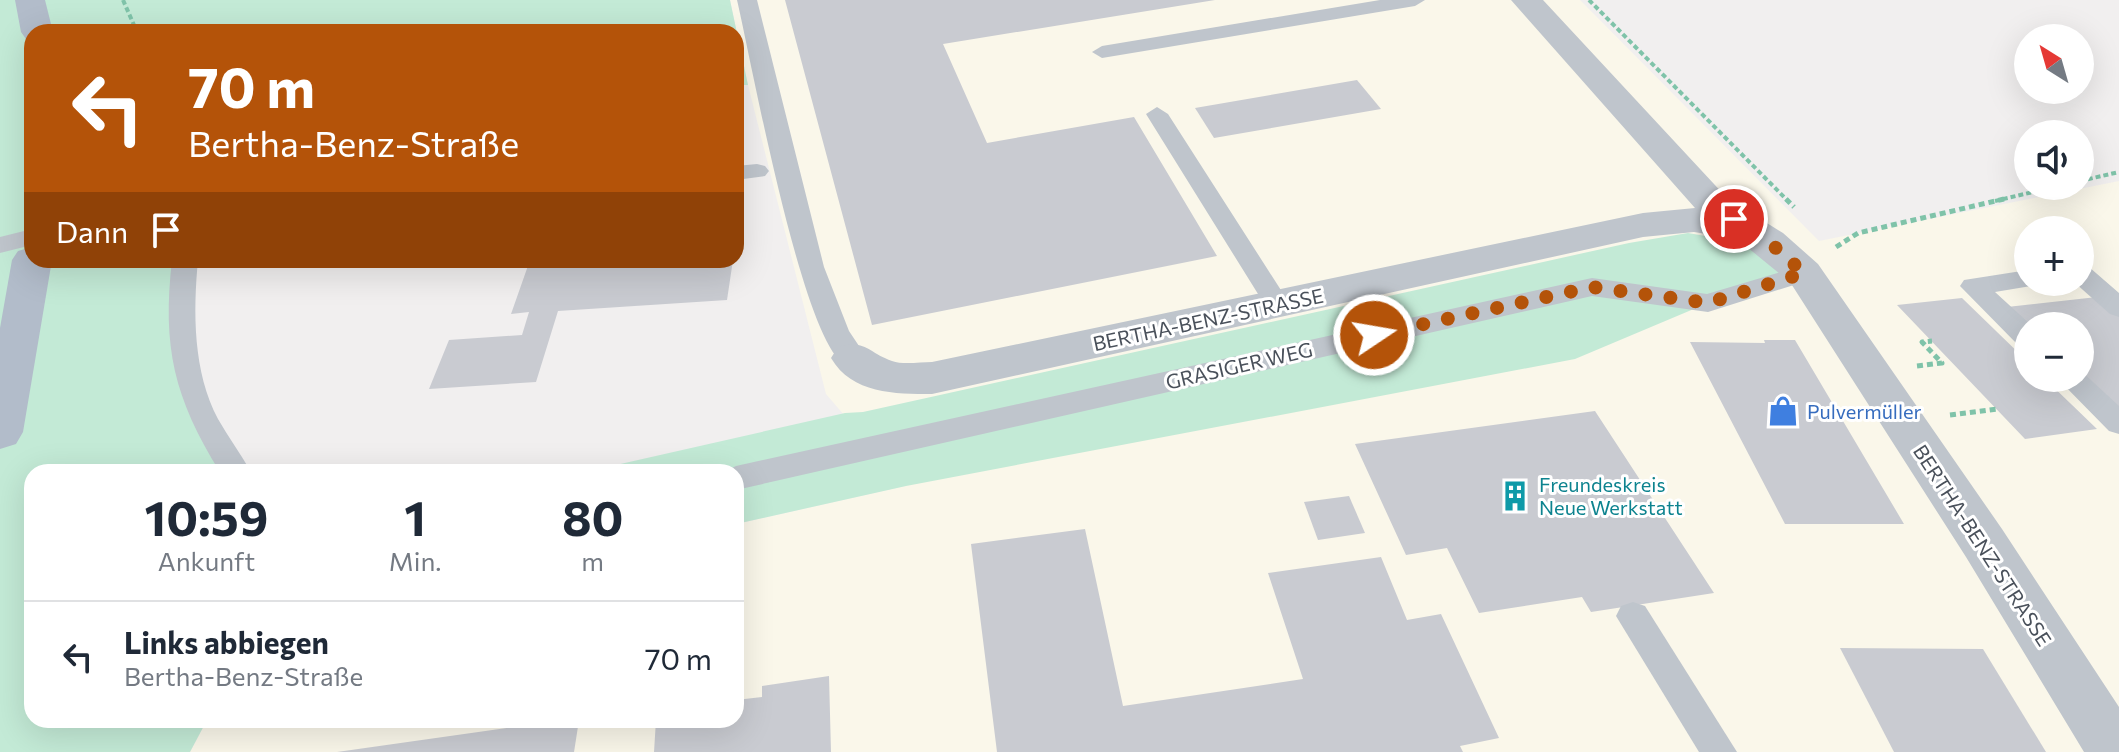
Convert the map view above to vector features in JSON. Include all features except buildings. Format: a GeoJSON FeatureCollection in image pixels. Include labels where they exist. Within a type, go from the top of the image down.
{"type":"FeatureCollection","features":[{"type":"Feature","properties":{"kind":"main road"},"geometry":{"type":"LineString","coordinates":[[30,0],[35,24]]}},
{"type":"Feature","properties":{"kind":"main road"},"geometry":{"type":"LineString","coordinates":[[0,432],[31,268]]}},
{"type":"Feature","properties":{"kind":"street","name":"BERTHA-BENZ-STRASSE"},"geometry":{"type":"LineString","coordinates":[[1526,0],[1714,206],[1755,233],[1804,273],[1984,543],[2116,752]]}},
{"type":"Feature","properties":{"kind":"street","name":"BERTHA-BENZ-STRASSE"},"geometry":{"type":"LineString","coordinates":[[853,358],[886,378],[932,378],[1643,225],[1688,218],[1727,222],[1755,233]]}},
{"type":"Feature","properties":{"kind":"lane"},"geometry":{"type":"LineString","coordinates":[[747,0],[811,267],[836,334],[853,358]]}},
{"type":"Feature","properties":{"kind":"lane"},"geometry":{"type":"LineString","coordinates":[[1102,52],[1415,0]]}},
{"type":"Feature","properties":{"kind":"lane"},"geometry":{"type":"LineString","coordinates":[[1157,114],[1277,304]]}},
{"type":"Feature","properties":{"kind":"lane"},"geometry":{"type":"LineString","coordinates":[[0,245],[24,239]]}},
{"type":"Feature","properties":{"kind":"lane"},"geometry":{"type":"LineString","coordinates":[[184,268],[180,302],[186,355],[197,404],[231,464]]}},
{"type":"Feature","properties":{"kind":"lane","name":"GRASIGER WEG"},"geometry":{"type":"LineString","coordinates":[[744,476],[1592,287],[1708,303],[1804,273]]}},
{"type":"Feature","properties":{"kind":"lane"},"geometry":{"type":"LineString","coordinates":[[2014,281],[1973,286],[2014,325]]}},
{"type":"Feature","properties":{"kind":"lane"},"geometry":{"type":"LineString","coordinates":[[2094,286],[2119,308]]}},
{"type":"Feature","properties":{"kind":"lane"},"geometry":{"type":"LineString","coordinates":[[2086,392],[2119,423]]}},
{"type":"Feature","properties":{"kind":"lane"},"geometry":{"type":"LineString","coordinates":[[1633,616],[1719,752]]}},
{"type":"Feature","properties":{"kind":"path"},"geometry":{"type":"LineString","coordinates":[[123,0],[134,24]]}},
{"type":"Feature","properties":{"kind":"path"},"geometry":{"type":"LineString","coordinates":[[1589,0],[1801,215]]}},
{"type":"Feature","properties":{"kind":"path"},"geometry":{"type":"LineString","coordinates":[[2094,178],[2119,172]]}},
{"type":"Feature","properties":{"kind":"path"},"geometry":{"type":"LineString","coordinates":[[1804,273],[1858,233],[2014,196]]}},
{"type":"Feature","properties":{"kind":"shaded area"},"geometry":{"type":"Polygon","coordinates":[[[730,0],[1580,0],[1819,241],[2024,200],[2094,200],[2094,186],[2119,181],[2119,752],[190,752],[203,728],[744,728],[744,522],[905,486],[826,394],[748,85],[744,66],[744,24],[735,24],[730,0]]]}},
{"type":"Feature","properties":{"kind":"green space"},"geometry":{"type":"Polygon","coordinates":[[[0,0],[730,0],[735,24],[24,24],[24,268],[185,268],[186,355],[233,464],[24,464],[24,728],[203,728],[190,752],[0,752],[0,0]]]}},
{"type":"Feature","properties":{"kind":"green space"},"geometry":{"type":"Polygon","coordinates":[[[1688,233],[1734,241],[1804,273],[1708,303],[1575,359],[906,486],[744,522],[744,464],[620,464],[845,413],[863,412],[1629,243],[1688,233]]]}},
{"type":"Feature","properties":{"kind":"place","name":"Pulvermüller"},"geometry":{"type":"Point","coordinates":[1783,411]}},
{"type":"Feature","properties":{"kind":"place","name":"Freundeskreis Neue Werkstatt"},"geometry":{"type":"Point","coordinates":[1515,496]}},
{"type":"Feature","properties":{"kind":"route"},"geometry":{"type":"LineString","coordinates":[[1374,335],[1592,287],[1708,303],[1804,273],[1769,242],[1734,219]]}}]}
